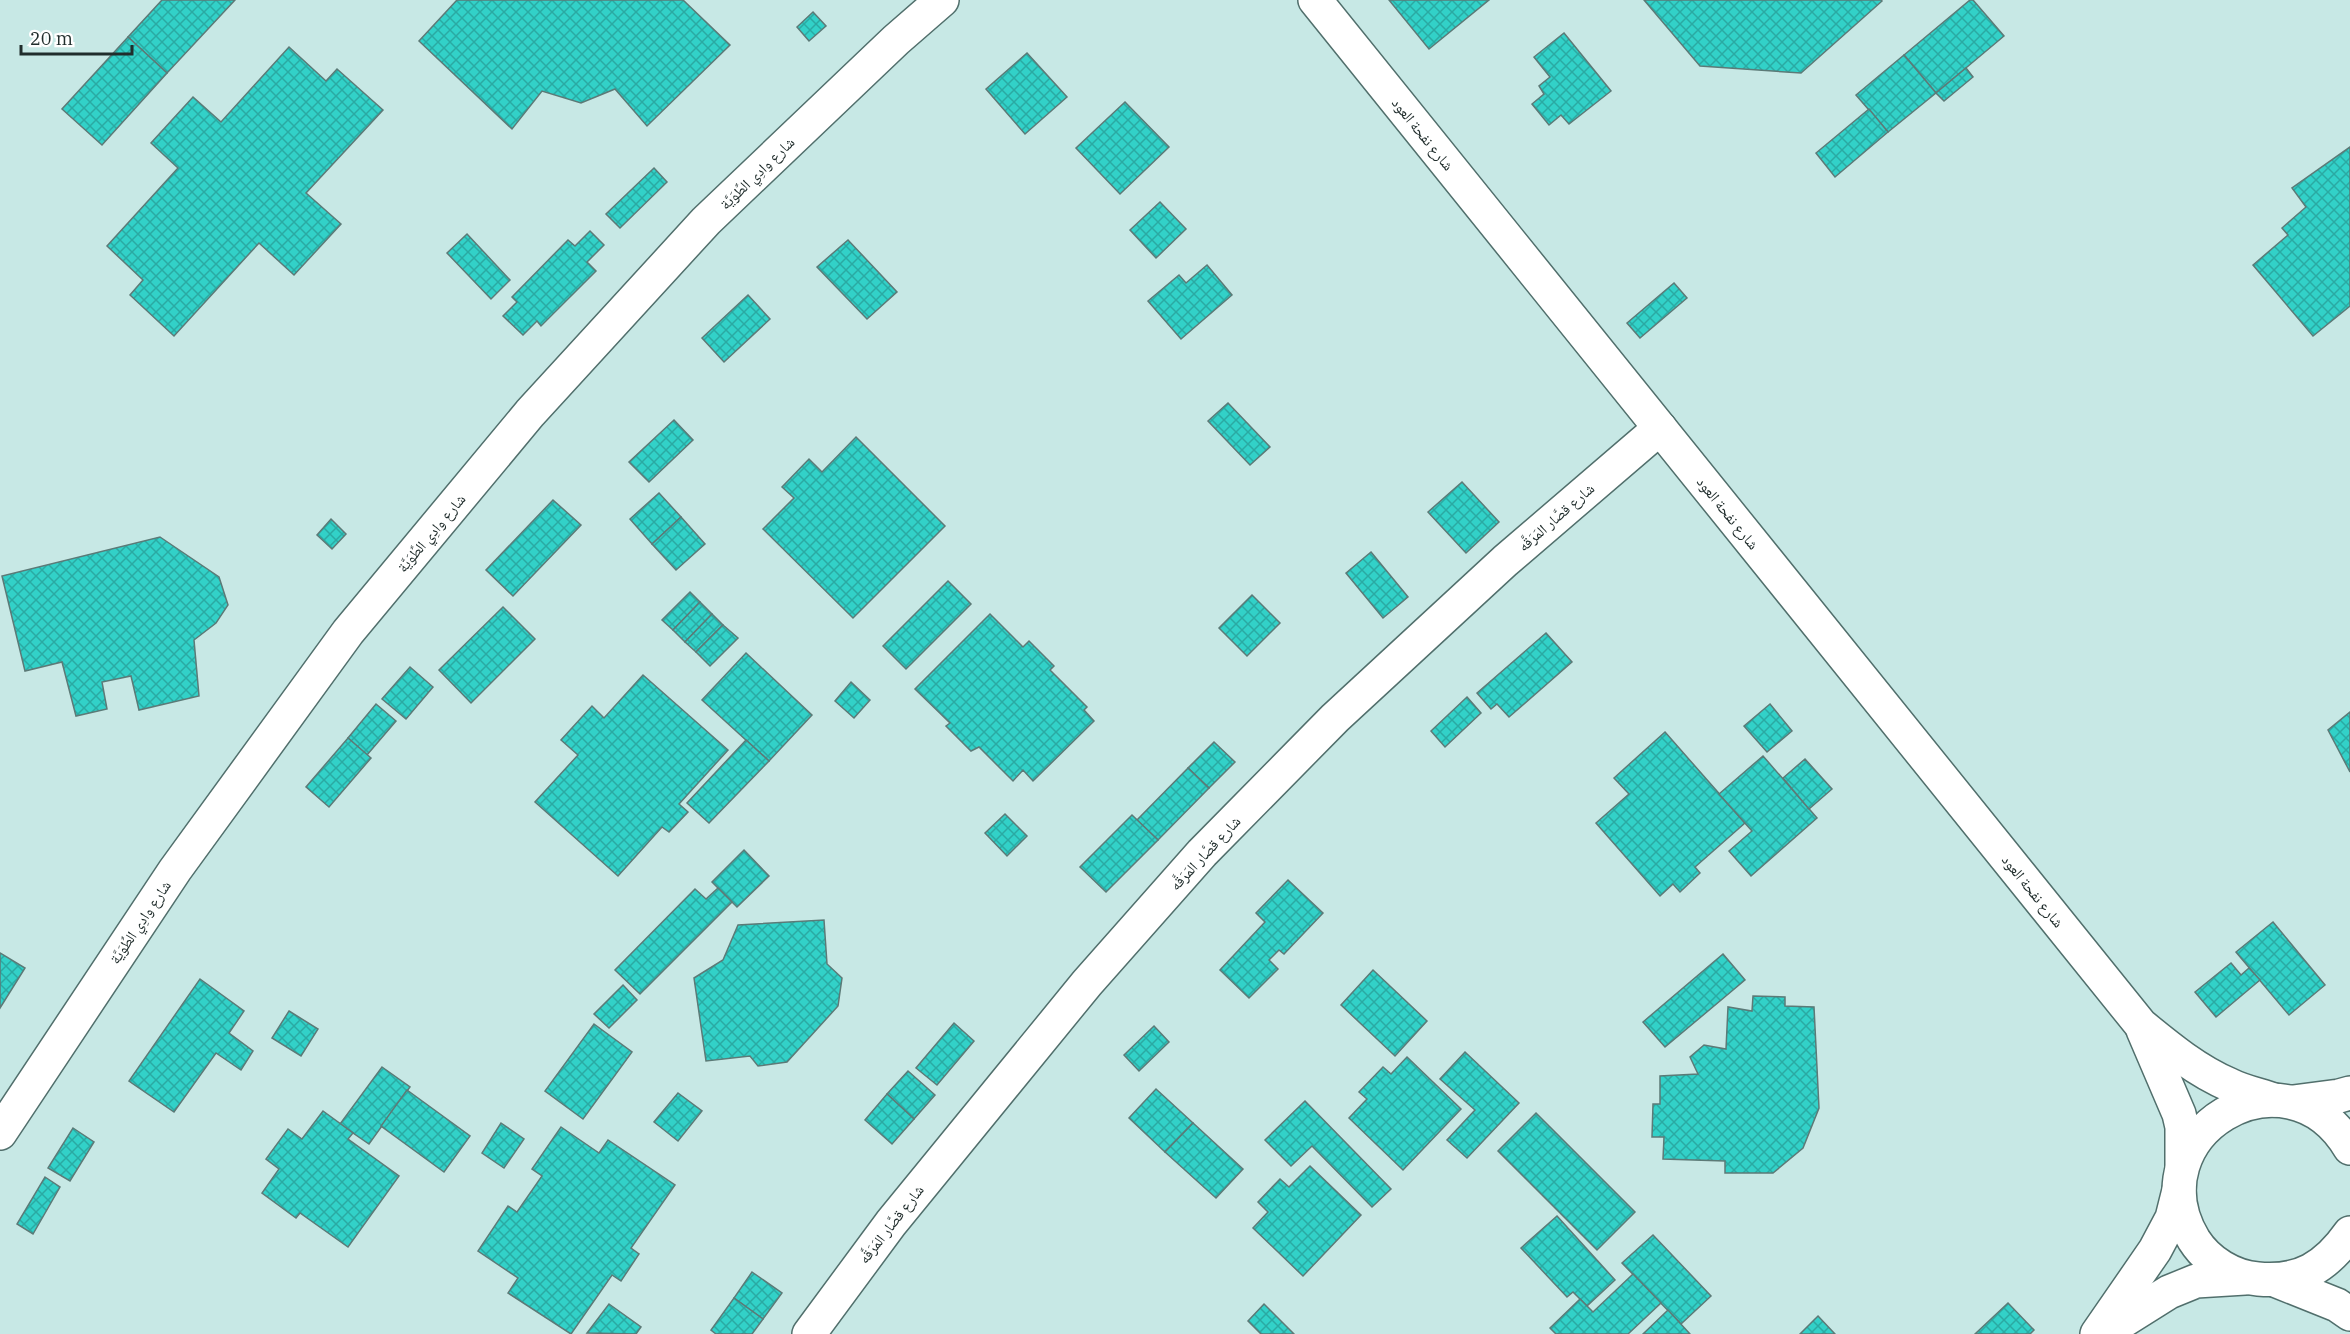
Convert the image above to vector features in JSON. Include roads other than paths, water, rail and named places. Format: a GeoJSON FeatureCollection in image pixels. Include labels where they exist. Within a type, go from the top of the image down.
{"type":"FeatureCollection","features":[{"type":"Feature","properties":{"kind":"street","name":"شارع وادِي الطِّوَيَّة"},"geometry":{"type":"LineString","coordinates":[[0,1133],[175,870],[348,632],[522,422],[706,222],[896,40],[942,0]]}},
{"type":"Feature","properties":{"kind":"street","name":"شارع نفحة العود"},"geometry":{"type":"LineString","coordinates":[[1315,0],[2142,1025],[2180,1056],[2231,1086],[2310,1109],[2327,1120],[2342,1135],[2350,1148]]}},
{"type":"Feature","properties":{"kind":"street","name":"شارع قصَّار المَرَقَّه"},"geometry":{"type":"LineString","coordinates":[[809,1334],[891,1223],[1064,1011],[1202,853],[1335,718],[1505,561],[1659,428]]}},
{"type":"Feature","properties":{"kind":"street","name":"شارع نفحة العود"},"geometry":{"type":"LineString","coordinates":[[2142,1025],[2179,1114],[2182,1127],[2181,1179]]}},
{"type":"Feature","properties":{"kind":"street"},"geometry":{"type":"LineString","coordinates":[[2097,1334],[2135,1281],[2172,1218],[2191,1146],[2208,1125],[2230,1109],[2255,1101],[2283,1101],[2350,1093]]}},
{"type":"Feature","properties":{"kind":"street"},"geometry":{"type":"LineString","coordinates":[[2181,1179],[2186,1222],[2198,1246],[2212,1260],[2228,1270],[2337,1305],[2350,1314]]}},
{"type":"Feature","properties":{"kind":"street"},"geometry":{"type":"LineString","coordinates":[[2103,1334],[2169,1292],[2196,1281],[2299,1276],[2320,1266],[2337,1251],[2350,1233]]}}]}
